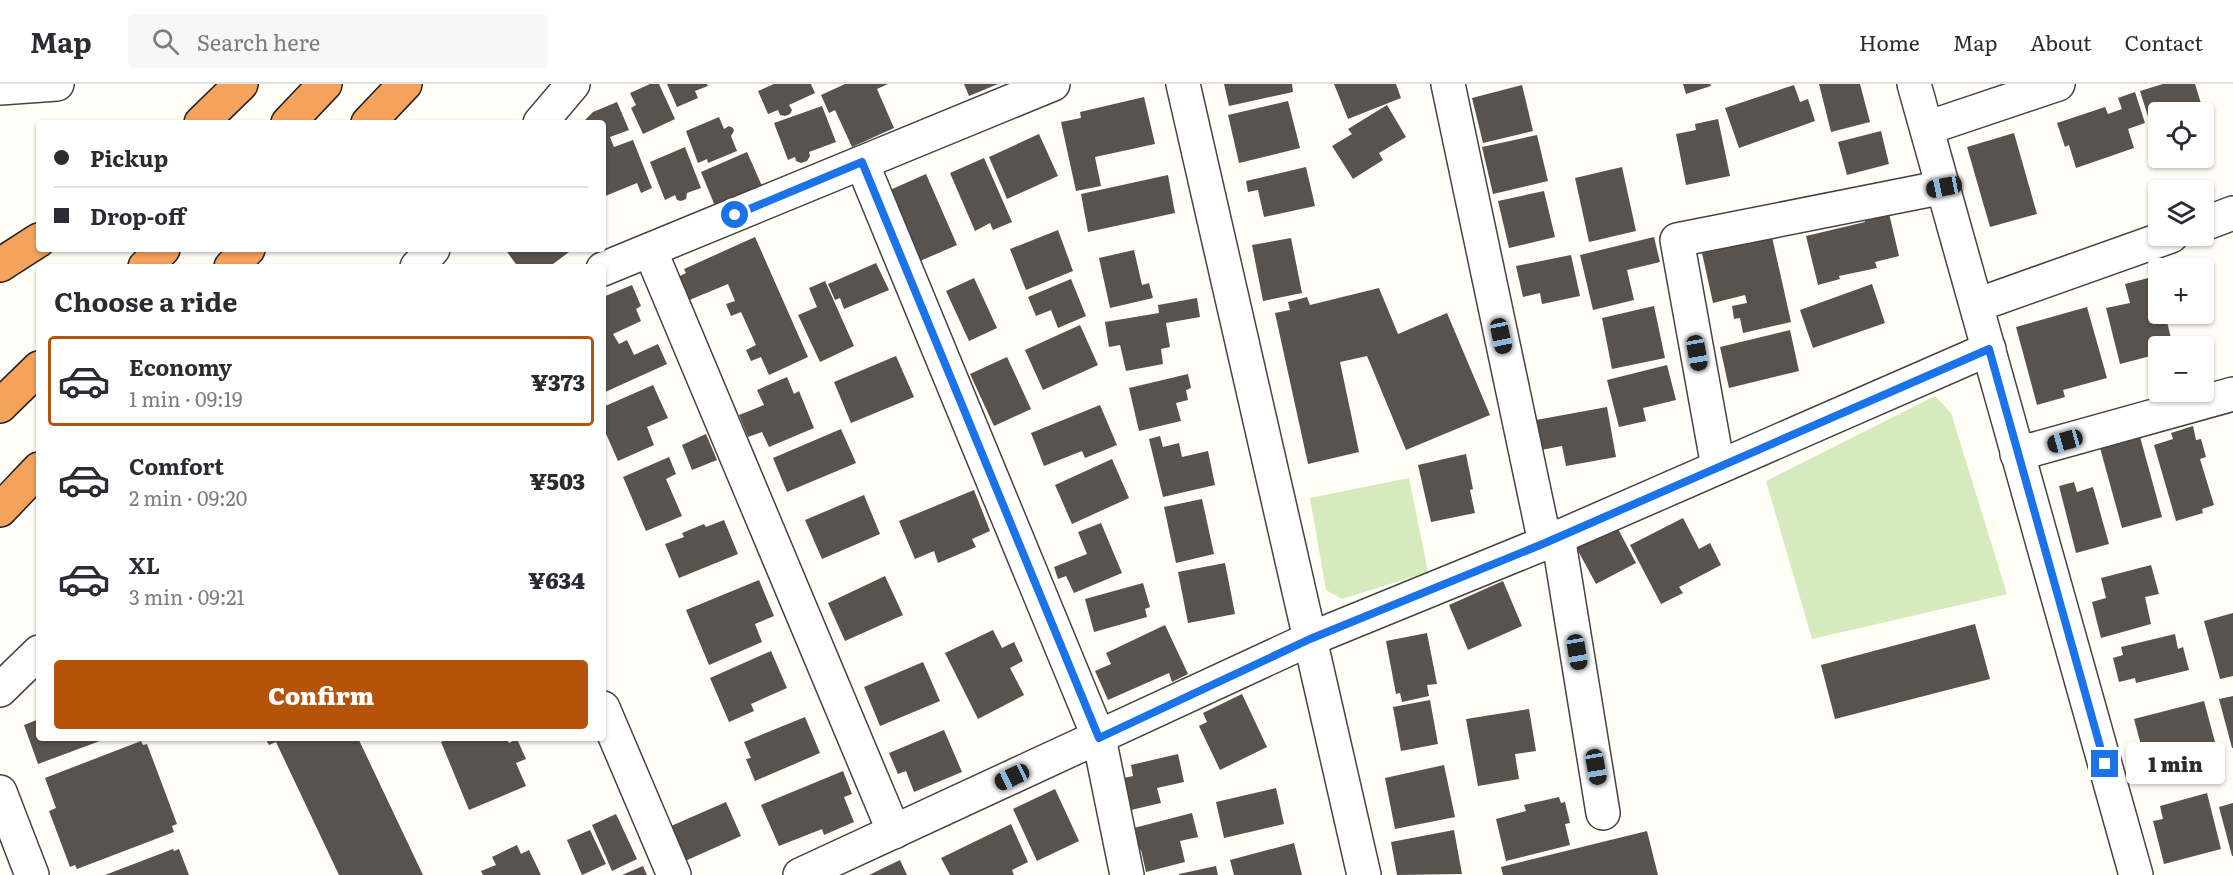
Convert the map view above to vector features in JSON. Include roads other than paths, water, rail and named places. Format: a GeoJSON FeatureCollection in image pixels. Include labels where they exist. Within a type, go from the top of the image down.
{"type":"FeatureCollection","features":[{"type":"Feature","properties":{"kind":"highway"},"geometry":{"type":"LineString","coordinates":[[204,120],[241,84]]}},
{"type":"Feature","properties":{"kind":"highway"},"geometry":{"type":"LineString","coordinates":[[291,120],[325,84]]}},
{"type":"Feature","properties":{"kind":"highway"},"geometry":{"type":"LineString","coordinates":[[371,120],[405,84]]}},
{"type":"Feature","properties":{"kind":"highway"},"geometry":{"type":"LineString","coordinates":[[0,266],[36,242]]}},
{"type":"Feature","properties":{"kind":"highway"},"geometry":{"type":"LineString","coordinates":[[148,264],[160,252]]}},
{"type":"Feature","properties":{"kind":"highway"},"geometry":{"type":"LineString","coordinates":[[234,264],[245,252]]}},
{"type":"Feature","properties":{"kind":"highway"},"geometry":{"type":"LineString","coordinates":[[0,406],[36,371]]}},
{"type":"Feature","properties":{"kind":"highway"},"geometry":{"type":"LineString","coordinates":[[0,510],[36,472]]}},
{"type":"Feature","properties":{"kind":"street"},"geometry":{"type":"LineString","coordinates":[[0,88],[57,84]]}},
{"type":"Feature","properties":{"kind":"street"},"geometry":{"type":"LineString","coordinates":[[543,120],[573,84]]}},
{"type":"Feature","properties":{"kind":"street"},"geometry":{"type":"LineString","coordinates":[[606,268],[1053,84]]}},
{"type":"Feature","properties":{"kind":"street"},"geometry":{"type":"LineString","coordinates":[[1183,84],[1364,875]]}},
{"type":"Feature","properties":{"kind":"street"},"geometry":{"type":"LineString","coordinates":[[1448,84],[1551,539],[1604,813]]}},
{"type":"Feature","properties":{"kind":"street"},"geometry":{"type":"LineString","coordinates":[[1914,84],[2136,875]]}},
{"type":"Feature","properties":{"kind":"street"},"geometry":{"type":"LineString","coordinates":[[1928,128],[2058,84]]}},
{"type":"Feature","properties":{"kind":"street"},"geometry":{"type":"LineString","coordinates":[[862,162],[1099,738],[1127,875]]}},
{"type":"Feature","properties":{"kind":"street"},"geometry":{"type":"LineString","coordinates":[[1718,466],[1677,240],[1944,187]]}},
{"type":"Feature","properties":{"kind":"street"},"geometry":{"type":"LineString","coordinates":[[2214,220],[2233,213]]}},
{"type":"Feature","properties":{"kind":"street"},"geometry":{"type":"LineString","coordinates":[[1977,304],[2148,244]]}},
{"type":"Feature","properties":{"kind":"street"},"geometry":{"type":"LineString","coordinates":[[650,249],[894,832]]}},
{"type":"Feature","properties":{"kind":"street"},"geometry":{"type":"LineString","coordinates":[[420,264],[430,252]]}},
{"type":"Feature","properties":{"kind":"street"},"geometry":{"type":"LineString","coordinates":[[800,875],[847,865],[894,832],[1310,639],[1551,539],[1989,349]]}},
{"type":"Feature","properties":{"kind":"street"},"geometry":{"type":"LineString","coordinates":[[2018,454],[2233,394]]}},
{"type":"Feature","properties":{"kind":"street"},"geometry":{"type":"LineString","coordinates":[[0,690],[36,655]]}},
{"type":"Feature","properties":{"kind":"street"},"geometry":{"type":"LineString","coordinates":[[606,715],[674,875]]}},
{"type":"Feature","properties":{"kind":"street"},"geometry":{"type":"LineString","coordinates":[[0,792],[32,875]]}}]}
